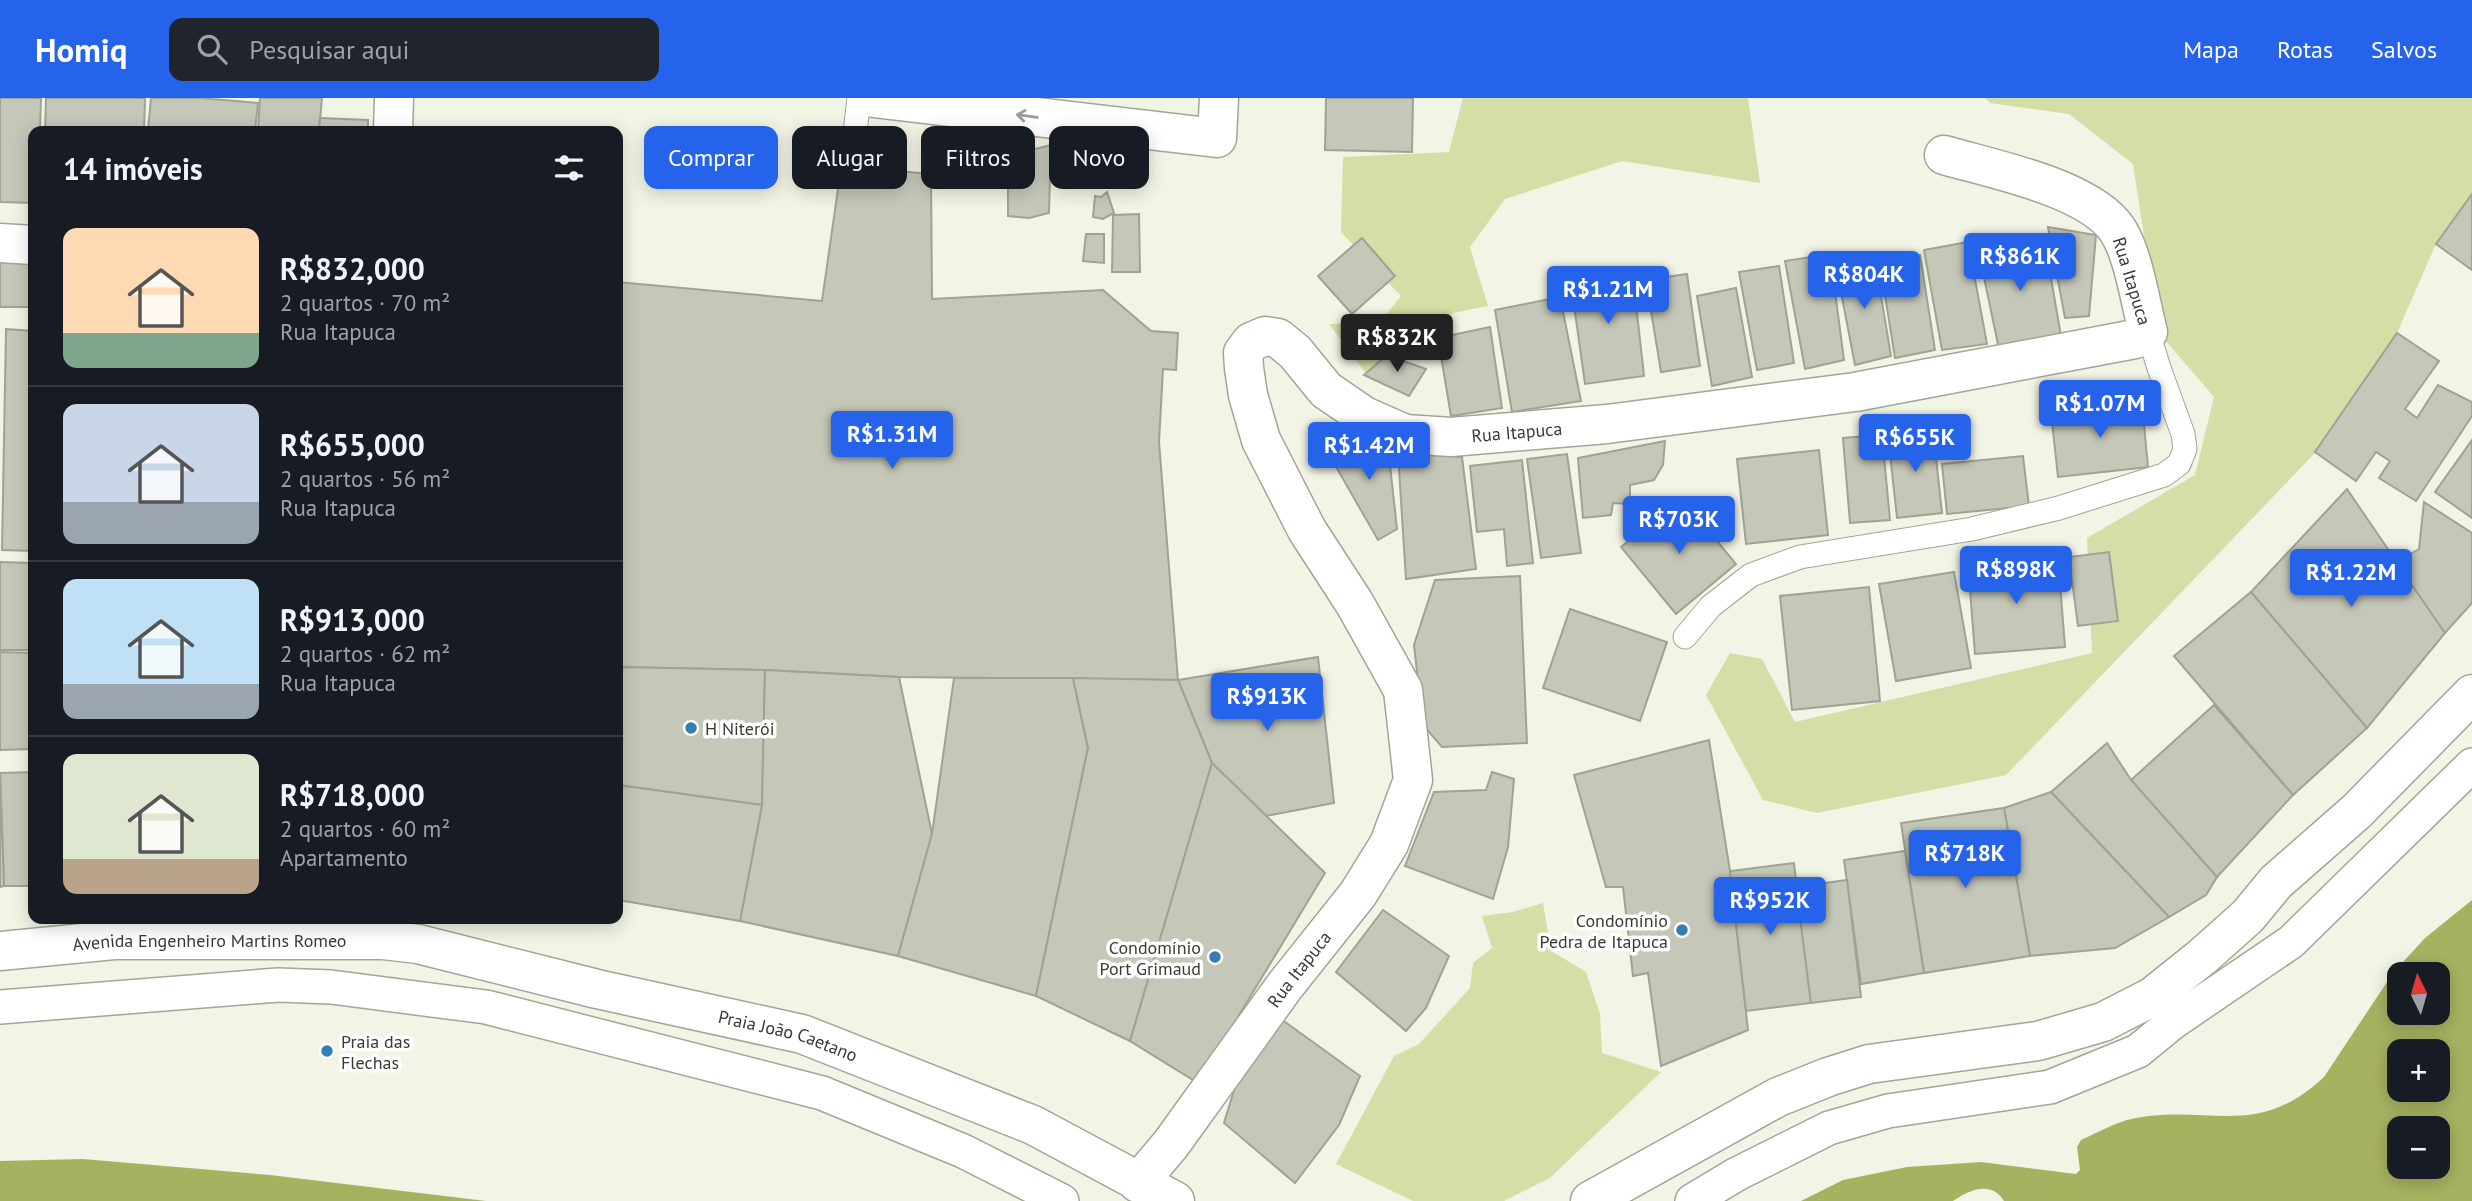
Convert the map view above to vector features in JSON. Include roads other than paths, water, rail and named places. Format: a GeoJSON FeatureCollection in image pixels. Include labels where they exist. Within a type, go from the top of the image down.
{"type":"FeatureCollection","features":[{"type":"Feature","properties":{"kind":"street"},"geometry":{"type":"LineString","coordinates":[[393,126],[394,98]]}},
{"type":"Feature","properties":{"kind":"street"},"geometry":{"type":"LineString","coordinates":[[873,98],[1217,138],[1219,98]]}},
{"type":"Feature","properties":{"kind":"street","name":"Rua Itapuca"},"geometry":{"type":"LineString","coordinates":[[1138,1182],[1171,1144],[1284,987],[1358,894],[1389,845],[1413,780],[1403,690],[1354,604],[1307,530],[1261,440],[1248,395],[1244,368],[1243,353],[1251,342],[1265,336],[1278,338],[1295,352],[1326,390],[1364,416],[1405,434],[1451,437],[1607,424],[1855,392],[2135,339],[2148,332],[2126,249],[2114,225],[2089,203],[2064,191],[1944,155]]}},
{"type":"Feature","properties":{"kind":"street"},"geometry":{"type":"LineString","coordinates":[[0,243],[28,244]]}},
{"type":"Feature","properties":{"kind":"street"},"geometry":{"type":"LineString","coordinates":[[1590,1201],[1778,1097],[1828,1077],[1869,1064],[2038,1041],[2103,1022],[2152,997],[2203,957],[2248,916],[2276,882],[2357,811],[2472,694]]}},
{"type":"Feature","properties":{"kind":"street"},"geometry":{"type":"LineString","coordinates":[[1692,1201],[1737,1174],[1829,1128],[1888,1111],[2050,1087],[2138,1051],[2172,1023],[2291,943],[2472,765]]}},
{"type":"Feature","properties":{"kind":"street","name":"Avenida Engenheiro Martins Romeo"},"geometry":{"type":"LineString","coordinates":[[0,951],[114,929],[383,940],[412,931]]}},
{"type":"Feature","properties":{"kind":"street","name":"Praia João Caetano"},"geometry":{"type":"LineString","coordinates":[[412,931],[597,989],[802,1034],[1033,1125],[1175,1201]]}},
{"type":"Feature","properties":{"kind":"street"},"geometry":{"type":"LineString","coordinates":[[0,1007],[278,985],[331,987],[486,1007],[822,1093],[963,1151],[1062,1201]]}},
{"type":"Feature","properties":{"kind":"lane"},"geometry":{"type":"LineString","coordinates":[[856,126],[859,98]]}},
{"type":"Feature","properties":{"kind":"lane"},"geometry":{"type":"LineString","coordinates":[[1685,637],[1711,606],[1751,575],[1800,557],[1972,529],[2059,508],[2164,475],[2179,464],[2185,449],[2183,434],[2148,332]]}},
{"type":"Feature","properties":{"kind":"place","name":"H Niterói"},"geometry":{"type":"Point","coordinates":[691,728]}},
{"type":"Feature","properties":{"kind":"place","name":"Condomínio Pedra de Itapuca"},"geometry":{"type":"Point","coordinates":[1682,930]}},
{"type":"Feature","properties":{"kind":"place","name":"Condomínio Port Grimaud"},"geometry":{"type":"Point","coordinates":[1215,957]}},
{"type":"Feature","properties":{"kind":"place","name":"Praia das Flechas"},"geometry":{"type":"Point","coordinates":[327,1051]}}]}
